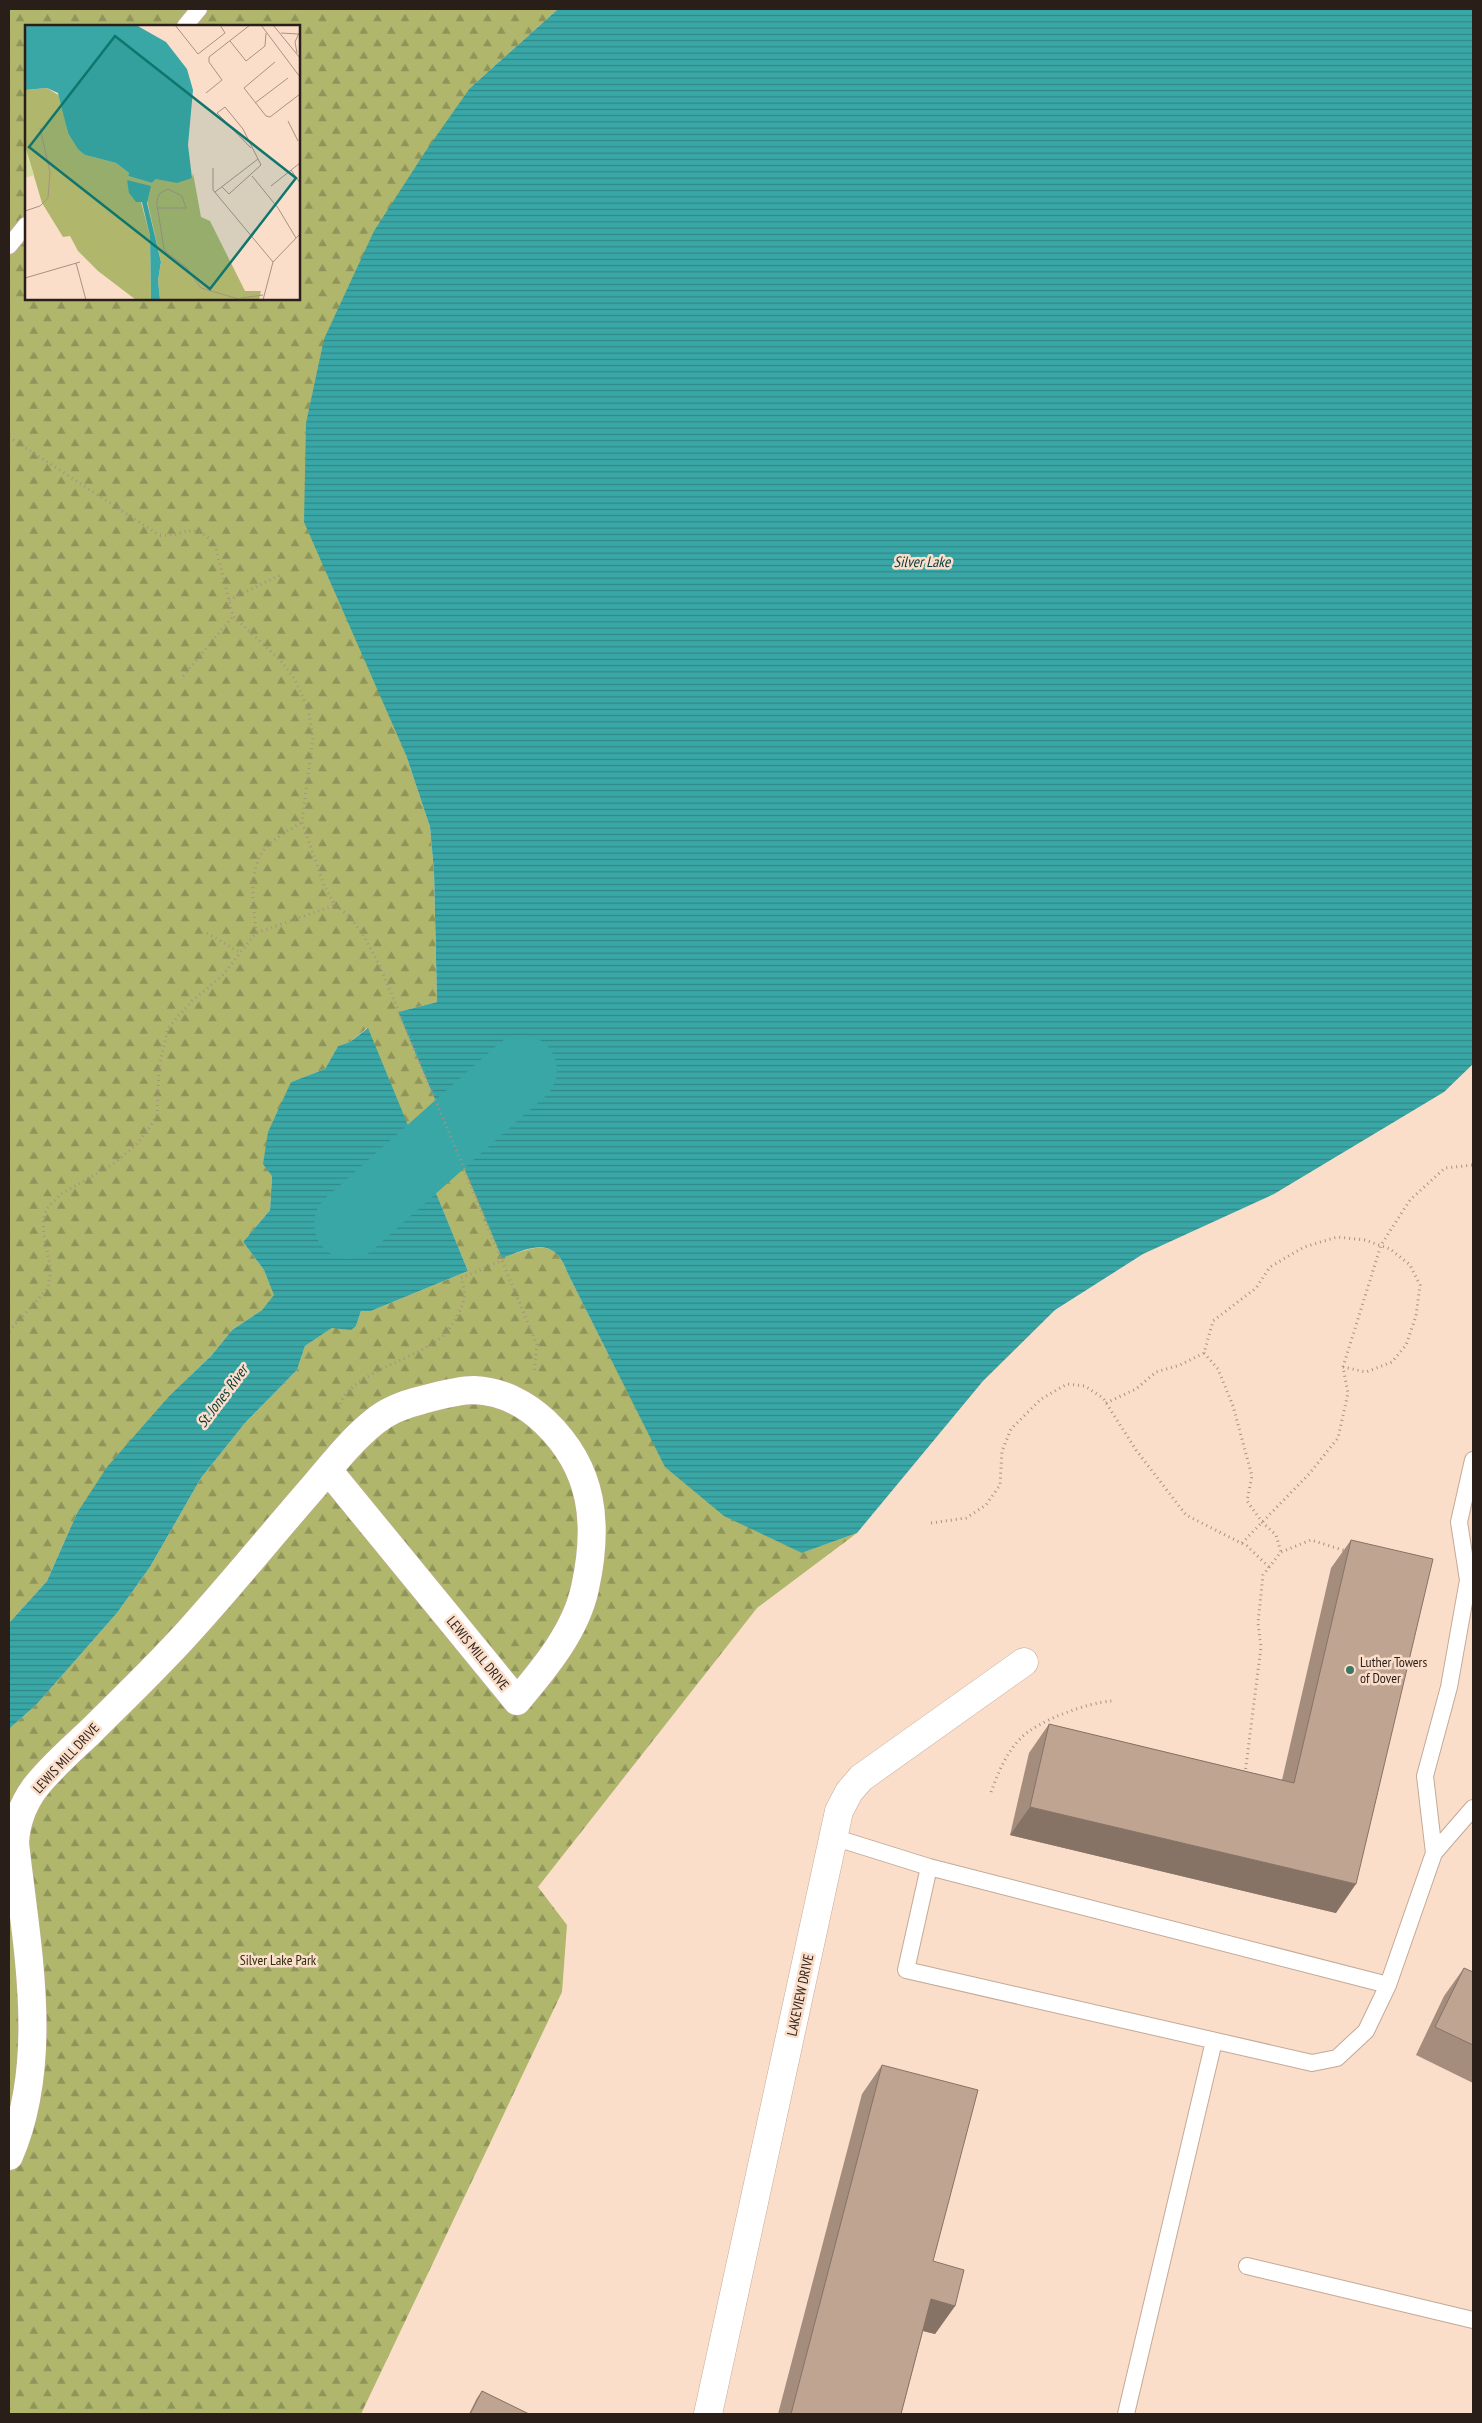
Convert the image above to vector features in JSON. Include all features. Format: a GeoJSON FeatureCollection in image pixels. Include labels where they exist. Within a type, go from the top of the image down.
{"type":"FeatureCollection","features":[{"type":"Feature","properties":{"kind":"street","name":"LEWIS MILL DRIVE"},"geometry":{"type":"LineString","coordinates":[[9,2156],[17,2138],[28,2088],[32,2035],[31,1988],[15,1843],[16,1824],[23,1808],[35,1788],[191,1629],[328,1470],[375,1420],[396,1408],[422,1399],[473,1390],[503,1395],[530,1408],[557,1434],[580,1466],[590,1502],[592,1542],[585,1591],[568,1631],[548,1665],[516,1701],[328,1470]]}},
{"type":"Feature","properties":{"kind":"street","name":"LAKEVIEW DRIVE"},"geometry":{"type":"LineString","coordinates":[[708,2414],[839,1811],[848,1792],[861,1778],[1024,1662]]}},
{"type":"Feature","properties":{"kind":"lane"},"geometry":{"type":"LineString","coordinates":[[186,25],[199,9]]}},
{"type":"Feature","properties":{"kind":"lane"},"geometry":{"type":"LineString","coordinates":[[9,246],[25,226]]}},
{"type":"Feature","properties":{"kind":"lane"},"geometry":{"type":"LineString","coordinates":[[1434,1853],[1425,1776],[1449,1686],[1468,1580],[1459,1522],[1473,1460]]}},
{"type":"Feature","properties":{"kind":"lane"},"geometry":{"type":"LineString","coordinates":[[928,1866],[906,1970],[1312,2063],[1338,2058],[1366,2031],[1388,1985],[1434,1853],[1473,1808]]}},
{"type":"Feature","properties":{"kind":"lane"},"geometry":{"type":"LineString","coordinates":[[833,1837],[928,1866],[1388,1985]]}},
{"type":"Feature","properties":{"kind":"lane"},"geometry":{"type":"LineString","coordinates":[[1126,2414],[1214,2041]]}},
{"type":"Feature","properties":{"kind":"lane"},"geometry":{"type":"LineString","coordinates":[[1247,2266],[1473,2320]]}},
{"type":"Feature","properties":{"kind":"path"},"geometry":{"type":"LineString","coordinates":[[9,437],[158,535],[172,536],[189,529],[200,530],[215,545],[233,616],[281,661],[294,678],[308,708],[313,738],[302,822],[316,867],[336,905],[350,917],[362,933],[379,964],[537,1345],[530,1408]]}},
{"type":"Feature","properties":{"kind":"path"},"geometry":{"type":"LineString","coordinates":[[228,600],[280,575]]}},
{"type":"Feature","properties":{"kind":"path"},"geometry":{"type":"LineString","coordinates":[[183,676],[233,616]]}},
{"type":"Feature","properties":{"kind":"path"},"geometry":{"type":"LineString","coordinates":[[256,933],[253,893],[254,869],[265,849],[302,822]]}},
{"type":"Feature","properties":{"kind":"path"},"geometry":{"type":"LineString","coordinates":[[9,1331],[48,1288],[51,1270],[43,1221],[47,1208],[60,1194],[113,1164],[136,1145],[157,1115],[159,1067],[168,1028],[192,1001],[222,976],[256,933],[336,905]]}},
{"type":"Feature","properties":{"kind":"path"},"geometry":{"type":"LineString","coordinates":[[207,933],[241,953]]}},
{"type":"Feature","properties":{"kind":"path"},"geometry":{"type":"LineString","coordinates":[[1242,1543],[1309,1474],[1338,1438],[1348,1393],[1343,1367],[1380,1245],[1410,1200],[1445,1168],[1473,1165]]}},
{"type":"Feature","properties":{"kind":"path"},"geometry":{"type":"LineString","coordinates":[[1106,1403],[1136,1389],[1156,1372],[1180,1365],[1204,1353],[1213,1321],[1256,1288],[1270,1267],[1304,1247],[1337,1237],[1365,1240],[1390,1249],[1410,1265],[1420,1285],[1416,1316],[1406,1345],[1392,1362],[1366,1372],[1343,1367]]}},
{"type":"Feature","properties":{"kind":"path"},"geometry":{"type":"LineString","coordinates":[[343,1396],[363,1381],[445,1334],[462,1307],[466,1293],[461,1278],[502,1259]]}},
{"type":"Feature","properties":{"kind":"path"},"geometry":{"type":"LineString","coordinates":[[1204,1353],[1218,1369],[1233,1406],[1252,1476],[1247,1501],[1262,1522],[1276,1535],[1281,1552]]}},
{"type":"Feature","properties":{"kind":"path"},"geometry":{"type":"LineString","coordinates":[[931,1523],[966,1518],[986,1505],[1000,1485],[1002,1451],[1011,1429],[1041,1400],[1067,1384],[1085,1386],[1103,1398],[1159,1482],[1186,1516],[1242,1543],[1269,1567]]}},
{"type":"Feature","properties":{"kind":"path"},"geometry":{"type":"LineString","coordinates":[[1245,1777],[1261,1647],[1258,1623],[1263,1575],[1281,1552],[1310,1540],[1356,1553]]}},
{"type":"Feature","properties":{"kind":"path"},"geometry":{"type":"LineString","coordinates":[[991,1792],[1010,1752],[1022,1736],[1057,1717],[1096,1702],[1112,1701]]}},
{"type":"Feature","properties":{"kind":"green space","name":"Silver Lake Park"},"geometry":{"type":"Polygon","coordinates":[[[9,9],[558,9],[470,88],[406,755],[430,827],[434,872],[437,1002],[398,1012],[502,1257],[541,1247],[556,1253],[562,1261],[614,1365],[802,1553],[857,1533],[757,1608],[538,1887],[567,1925],[562,1992],[361,2414],[9,2414],[9,1729],[37,1704],[117,1613],[150,1567],[201,1478],[245,1423],[297,1370],[305,1346],[332,1328],[356,1326],[361,1311],[371,1311],[468,1271],[367,1028],[350,1042],[338,1046],[325,1069],[291,1082],[272,1176],[270,1210],[243,1242],[264,1270],[275,1295],[262,1310],[232,1330],[211,1356],[171,1394],[77,1513],[47,1581],[9,1623],[9,9]]]}},
{"type":"Feature","properties":{"kind":"water","name":"Silver Lake"},"geometry":{"type":"Polygon","coordinates":[[[558,9],[1473,9],[1473,1064],[1444,1092],[1274,1194],[1143,1254],[1055,1310],[983,1381],[857,1533],[802,1553],[724,1516],[665,1467],[562,1262],[556,1254],[549,1249],[541,1247],[523,1250],[502,1258],[398,1012],[437,1002],[434,872],[430,827],[406,755],[304,522],[306,423],[324,339],[374,231],[425,152],[470,88],[558,9]]]}},
{"type":"Feature","properties":{"kind":"water"},"geometry":{"type":"Polygon","coordinates":[[[368,1028],[468,1271],[371,1311],[361,1311],[356,1326],[351,1330],[332,1328],[305,1346],[297,1370],[245,1423],[201,1478],[150,1567],[117,1613],[37,1704],[9,1729],[9,1623],[47,1581],[77,1513],[107,1467],[171,1394],[211,1356],[232,1330],[262,1310],[274,1295],[264,1270],[243,1242],[270,1210],[272,1176],[263,1164],[268,1132],[291,1082],[325,1069],[338,1046],[350,1042],[368,1028]]]}},
{"type":"Feature","properties":{"kind":"building","name":"Luther Towers of Dover"},"geometry":{"type":"Polygon","coordinates":[[[1351,1540],[1433,1559],[1356,1884],[1030,1807],[1049,1724],[1294,1783],[1351,1540]]]}},
{"type":"Feature","properties":{"kind":"building"},"geometry":{"type":"Polygon","coordinates":[[[1464,1968],[1473,1972],[1473,2045],[1435,2027],[1464,1968]]]}},
{"type":"Feature","properties":{"kind":"building"},"geometry":{"type":"Polygon","coordinates":[[[882,2065],[978,2090],[933,2261],[964,2270],[955,2306],[931,2299],[901,2414],[791,2414],[882,2065]]]}},
{"type":"Feature","properties":{"kind":"building"},"geometry":{"type":"Polygon","coordinates":[[[482,2391],[529,2414],[470,2414],[482,2391]]]}},
{"type":"Feature","properties":{"kind":"waterway","name":"St. Jones River"},"geometry":{"type":"LineString","coordinates":[[349,1224],[522,1070]]}},
{"type":"Feature","properties":{"kind":"place","name":"Luther Towers of Dover"},"geometry":{"type":"Point","coordinates":[1350,1670]}}]}
